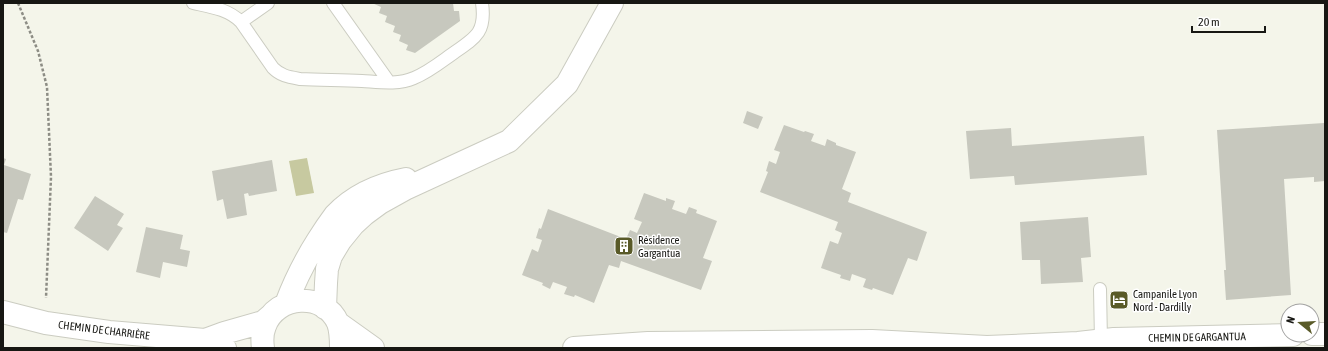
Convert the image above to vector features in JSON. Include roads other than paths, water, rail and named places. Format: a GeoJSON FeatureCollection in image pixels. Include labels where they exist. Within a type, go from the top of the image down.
{"type":"FeatureCollection","features":[{"type":"Feature","properties":{"kind":"street"},"geometry":{"type":"LineString","coordinates":[[341,348],[341,336],[332,316],[327,269],[331,256],[344,235],[365,214],[380,203],[407,188],[509,140],[567,84],[612,3]]}},
{"type":"Feature","properties":{"kind":"street"},"geometry":{"type":"LineString","coordinates":[[263,348],[262,338],[264,327],[278,310],[303,263],[336,215],[350,202],[373,188],[393,182],[439,174]]}},
{"type":"Feature","properties":{"kind":"street","name":"CHEMIN DE CHARRIÈRE"},"geometry":{"type":"LineString","coordinates":[[205,340],[224,332],[263,322],[278,310],[296,301],[316,303],[332,316]]}},
{"type":"Feature","properties":{"kind":"street","name":"CHEMIN DE CHARRIÈRE"},"geometry":{"type":"LineString","coordinates":[[3,312],[46,323],[108,332],[205,340],[225,348]]}},
{"type":"Feature","properties":{"kind":"street"},"geometry":{"type":"LineString","coordinates":[[332,316],[373,348]]}},
{"type":"Feature","properties":{"kind":"street","name":"CHEMIN DE GARGANTUA"},"geometry":{"type":"LineString","coordinates":[[574,348],[648,343],[872,341],[987,347],[1114,339],[1280,335]]}},
{"type":"Feature","properties":{"kind":"lane"},"geometry":{"type":"LineString","coordinates":[[193,3],[234,15],[241,22],[273,68],[279,74],[300,79],[389,82],[405,81],[422,74],[473,39],[481,30],[483,22],[482,3]]}},
{"type":"Feature","properties":{"kind":"lane"},"geometry":{"type":"LineString","coordinates":[[241,22],[268,3]]}},
{"type":"Feature","properties":{"kind":"lane"},"geometry":{"type":"LineString","coordinates":[[333,3],[389,82]]}},
{"type":"Feature","properties":{"kind":"lane"},"geometry":{"type":"LineString","coordinates":[[1100,289],[1100,341]]}},
{"type":"Feature","properties":{"kind":"place","name":"Résidence Gargantua"},"geometry":{"type":"Point","coordinates":[624,246]}},
{"type":"Feature","properties":{"kind":"place","name":"Campanile Lyon Nord - Dardilly"},"geometry":{"type":"Point","coordinates":[1119,300]}}]}
